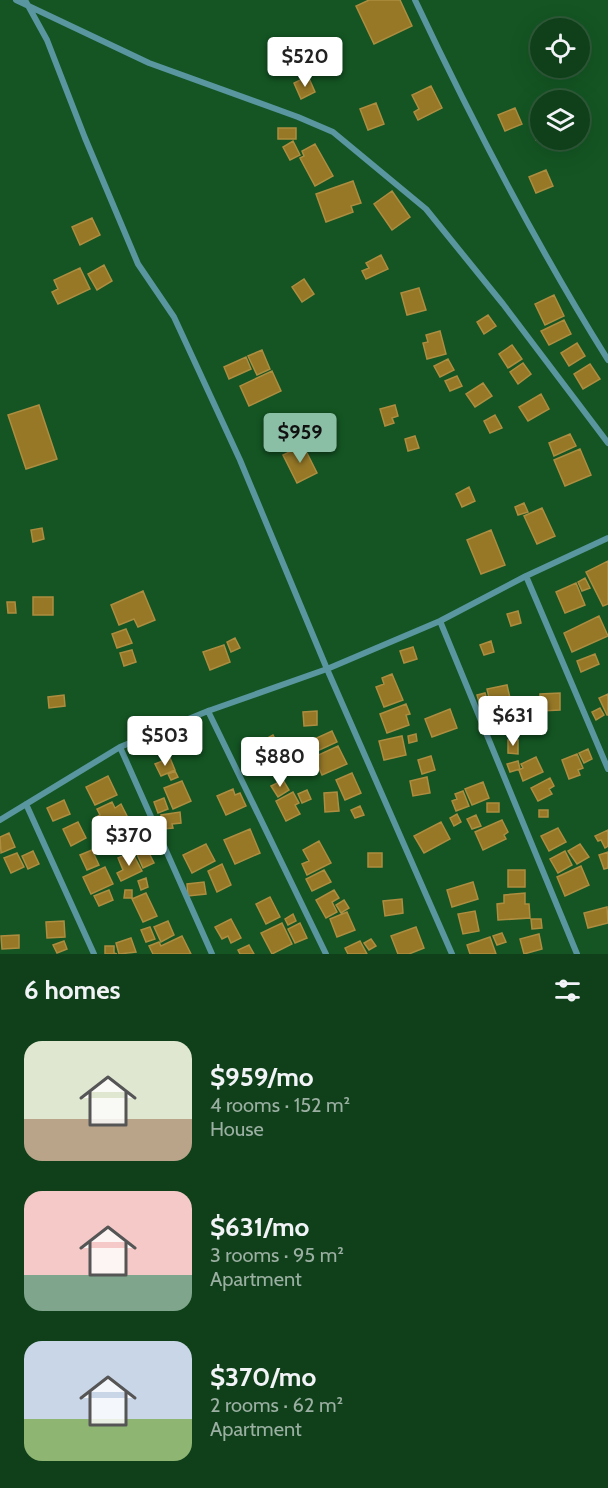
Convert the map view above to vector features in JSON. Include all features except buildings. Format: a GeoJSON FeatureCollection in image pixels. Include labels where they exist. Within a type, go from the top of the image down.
{"type":"FeatureCollection","features":[{"type":"Feature","properties":{"kind":"street"},"geometry":{"type":"LineString","coordinates":[[16,0],[149,63],[333,132],[426,209],[503,304],[608,443]]}},
{"type":"Feature","properties":{"kind":"street"},"geometry":{"type":"LineString","coordinates":[[415,0],[445,64],[540,244],[608,360]]}},
{"type":"Feature","properties":{"kind":"street"},"geometry":{"type":"LineString","coordinates":[[25,3],[47,40],[138,264],[174,317],[240,460],[327,669],[452,954]]}},
{"type":"Feature","properties":{"kind":"street"},"geometry":{"type":"LineString","coordinates":[[0,820],[120,747],[208,711],[327,669],[440,621],[526,576],[608,538]]}},
{"type":"Feature","properties":{"kind":"street"},"geometry":{"type":"LineString","coordinates":[[526,576],[608,769]]}},
{"type":"Feature","properties":{"kind":"street"},"geometry":{"type":"LineString","coordinates":[[440,621],[577,954]]}},
{"type":"Feature","properties":{"kind":"street"},"geometry":{"type":"LineString","coordinates":[[208,711],[326,954]]}},
{"type":"Feature","properties":{"kind":"street"},"geometry":{"type":"LineString","coordinates":[[120,747],[212,954]]}},
{"type":"Feature","properties":{"kind":"street"},"geometry":{"type":"LineString","coordinates":[[26,804],[94,954]]}}]}
